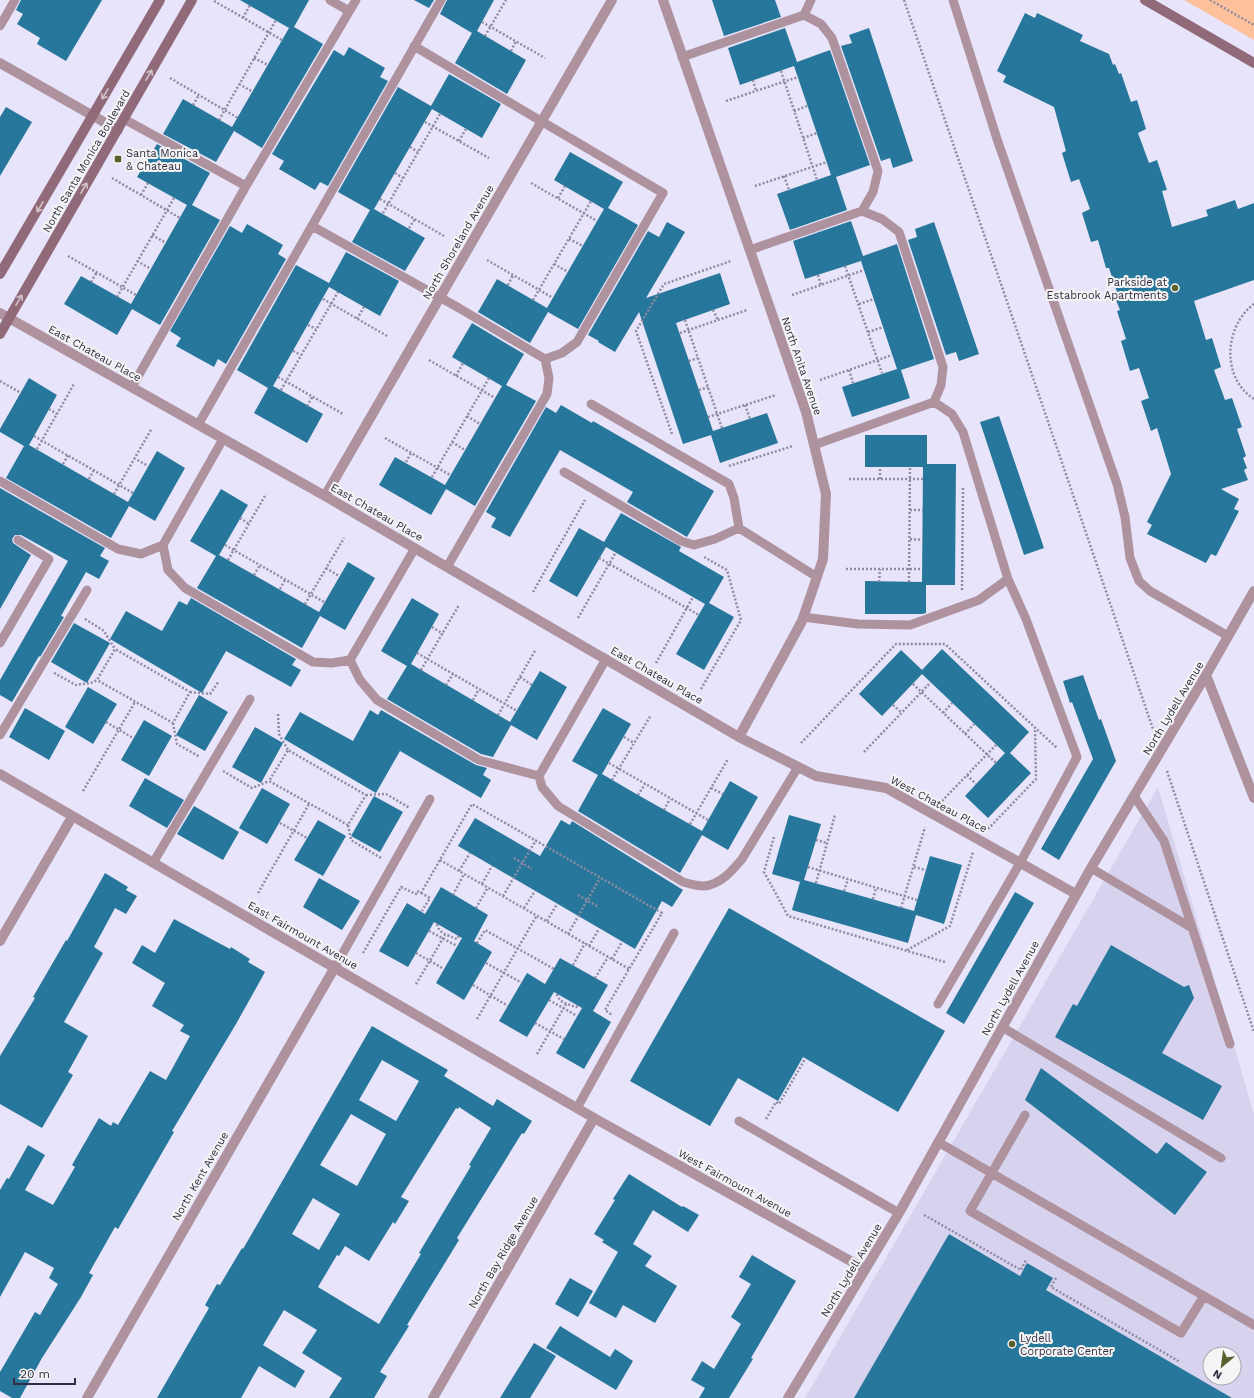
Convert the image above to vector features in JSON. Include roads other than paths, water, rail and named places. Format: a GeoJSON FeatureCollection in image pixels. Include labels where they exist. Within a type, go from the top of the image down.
{"type":"FeatureCollection","features":[{"type":"Feature","properties":{"kind":"street","name":"North Santa Monica Boulevard"},"geometry":{"type":"LineString","coordinates":[[0,274],[160,0]]}},
{"type":"Feature","properties":{"kind":"street","name":"North Santa Monica Boulevard"},"geometry":{"type":"LineString","coordinates":[[0,334],[5,316],[118,130],[192,0]]}},
{"type":"Feature","properties":{"kind":"street","name":"North Shoreland Avenue"},"geometry":{"type":"LineString","coordinates":[[325,496],[612,0]]}},
{"type":"Feature","properties":{"kind":"street","name":"North Anita Avenue"},"geometry":{"type":"LineString","coordinates":[[663,0],[806,412],[826,494],[823,559],[803,617],[740,737]]}},
{"type":"Feature","properties":{"kind":"street"},"geometry":{"type":"LineString","coordinates":[[1145,0],[1254,63]]}},
{"type":"Feature","properties":{"kind":"street"},"geometry":{"type":"LineString","coordinates":[[0,62],[118,130]]}},
{"type":"Feature","properties":{"kind":"street","name":"East Chateau Place"},"geometry":{"type":"LineString","coordinates":[[5,316],[325,496],[740,737]]}},
{"type":"Feature","properties":{"kind":"street","name":"North Lydell Avenue"},"geometry":{"type":"LineString","coordinates":[[788,1398],[899,1213],[1076,894],[1254,591]]}},
{"type":"Feature","properties":{"kind":"street"},"geometry":{"type":"LineString","coordinates":[[1206,675],[1254,798]]}},
{"type":"Feature","properties":{"kind":"street","name":"West Chateau Place"},"geometry":{"type":"LineString","coordinates":[[740,737],[816,776],[886,788],[1076,894]]}},
{"type":"Feature","properties":{"kind":"street","name":"East Fairmount Avenue"},"geometry":{"type":"LineString","coordinates":[[0,774],[594,1118]]}},
{"type":"Feature","properties":{"kind":"street"},"geometry":{"type":"LineString","coordinates":[[0,941],[72,817]]}},
{"type":"Feature","properties":{"kind":"street","name":"North Kent Avenue"},"geometry":{"type":"LineString","coordinates":[[87,1398],[335,967]]}},
{"type":"Feature","properties":{"kind":"street","name":"West Fairmount Avenue"},"geometry":{"type":"LineString","coordinates":[[594,1118],[865,1269]]}},
{"type":"Feature","properties":{"kind":"street","name":"North Bay Ridge Avenue"},"geometry":{"type":"LineString","coordinates":[[434,1398],[594,1118]]}},
{"type":"Feature","properties":{"kind":"lane"},"geometry":{"type":"LineString","coordinates":[[0,26],[15,0]]}},
{"type":"Feature","properties":{"kind":"lane"},"geometry":{"type":"LineString","coordinates":[[330,0],[349,11]]}},
{"type":"Feature","properties":{"kind":"lane"},"geometry":{"type":"LineString","coordinates":[[132,387],[246,186],[356,0]]}},
{"type":"Feature","properties":{"kind":"lane"},"geometry":{"type":"LineString","coordinates":[[198,425],[440,0]]}},
{"type":"Feature","properties":{"kind":"lane"},"geometry":{"type":"LineString","coordinates":[[682,57],[804,15],[811,0]]}},
{"type":"Feature","properties":{"kind":"lane"},"geometry":{"type":"LineString","coordinates":[[953,0],[1000,147],[1117,484],[1125,517],[1130,558],[1139,581],[1150,591],[1228,636]]}},
{"type":"Feature","properties":{"kind":"lane"},"geometry":{"type":"LineString","coordinates":[[750,250],[862,211],[873,192],[878,171],[832,38],[820,24],[804,15]]}},
{"type":"Feature","properties":{"kind":"lane"},"geometry":{"type":"LineString","coordinates":[[414,46],[663,193],[577,342],[562,353],[545,359]]}},
{"type":"Feature","properties":{"kind":"lane"},"geometry":{"type":"LineString","coordinates":[[124,119],[246,186]]}},
{"type":"Feature","properties":{"kind":"lane"},"geometry":{"type":"LineString","coordinates":[[814,445],[934,402],[941,385],[943,367],[898,232],[882,219],[862,211]]}},
{"type":"Feature","properties":{"kind":"lane"},"geometry":{"type":"LineString","coordinates":[[312,226],[545,359],[549,378],[547,394],[447,567]]}},
{"type":"Feature","properties":{"kind":"lane"},"geometry":{"type":"LineString","coordinates":[[934,402],[952,414],[963,432],[1008,578],[1026,619],[1077,757],[1020,863],[938,1004]]}},
{"type":"Feature","properties":{"kind":"lane"},"geometry":{"type":"LineString","coordinates":[[591,404],[729,484],[734,498],[739,528],[817,577]]}},
{"type":"Feature","properties":{"kind":"lane"},"geometry":{"type":"LineString","coordinates":[[0,481],[118,549],[141,554],[163,545],[223,439]]}},
{"type":"Feature","properties":{"kind":"lane"},"geometry":{"type":"LineString","coordinates":[[564,472],[681,540],[694,545],[715,540],[739,528]]}},
{"type":"Feature","properties":{"kind":"lane"},"geometry":{"type":"LineString","coordinates":[[0,643],[48,559],[18,540]]}},
{"type":"Feature","properties":{"kind":"lane"},"geometry":{"type":"LineString","coordinates":[[163,545],[168,570],[185,588],[313,662],[332,663],[350,660]]}},
{"type":"Feature","properties":{"kind":"lane"},"geometry":{"type":"LineString","coordinates":[[350,660],[415,548]]}},
{"type":"Feature","properties":{"kind":"lane"},"geometry":{"type":"LineString","coordinates":[[803,617],[858,624],[910,625],[979,600],[1008,578]]}},
{"type":"Feature","properties":{"kind":"lane"},"geometry":{"type":"LineString","coordinates":[[0,734],[87,590]]}},
{"type":"Feature","properties":{"kind":"lane"},"geometry":{"type":"LineString","coordinates":[[606,659],[539,776],[542,788],[558,806],[682,882],[706,886],[720,880],[733,870],[742,859],[798,767]]}},
{"type":"Feature","properties":{"kind":"lane"},"geometry":{"type":"LineString","coordinates":[[350,660],[360,680],[377,700],[480,760],[539,776]]}},
{"type":"Feature","properties":{"kind":"lane"},"geometry":{"type":"LineString","coordinates":[[153,863],[250,699]]}},
{"type":"Feature","properties":{"kind":"lane"},"geometry":{"type":"LineString","coordinates":[[1134,796],[1164,841],[1230,1044]]}},
{"type":"Feature","properties":{"kind":"lane"},"geometry":{"type":"LineString","coordinates":[[335,967],[430,799]]}},
{"type":"Feature","properties":{"kind":"lane"},"geometry":{"type":"LineString","coordinates":[[1091,868],[1192,928]]}},
{"type":"Feature","properties":{"kind":"lane"},"geometry":{"type":"LineString","coordinates":[[577,1108],[674,933]]}},
{"type":"Feature","properties":{"kind":"lane"},"geometry":{"type":"LineString","coordinates":[[1002,1027],[1221,1158]]}},
{"type":"Feature","properties":{"kind":"lane"},"geometry":{"type":"LineString","coordinates":[[1025,1115],[970,1211],[1181,1333],[1204,1296]]}},
{"type":"Feature","properties":{"kind":"lane"},"geometry":{"type":"LineString","coordinates":[[739,1121],[899,1213]]}},
{"type":"Feature","properties":{"kind":"lane"},"geometry":{"type":"LineString","coordinates":[[938,1142],[1254,1325]]}},
{"type":"Feature","properties":{"kind":"place","name":"Santa Monica & Chateau"},"geometry":{"type":"Point","coordinates":[118,159]}},
{"type":"Feature","properties":{"kind":"place","name":"Parkside at Estabrook Apartments"},"geometry":{"type":"Point","coordinates":[1175,288]}},
{"type":"Feature","properties":{"kind":"place","name":"Lydell Corporate Center"},"geometry":{"type":"Point","coordinates":[1012,1344]}}]}
